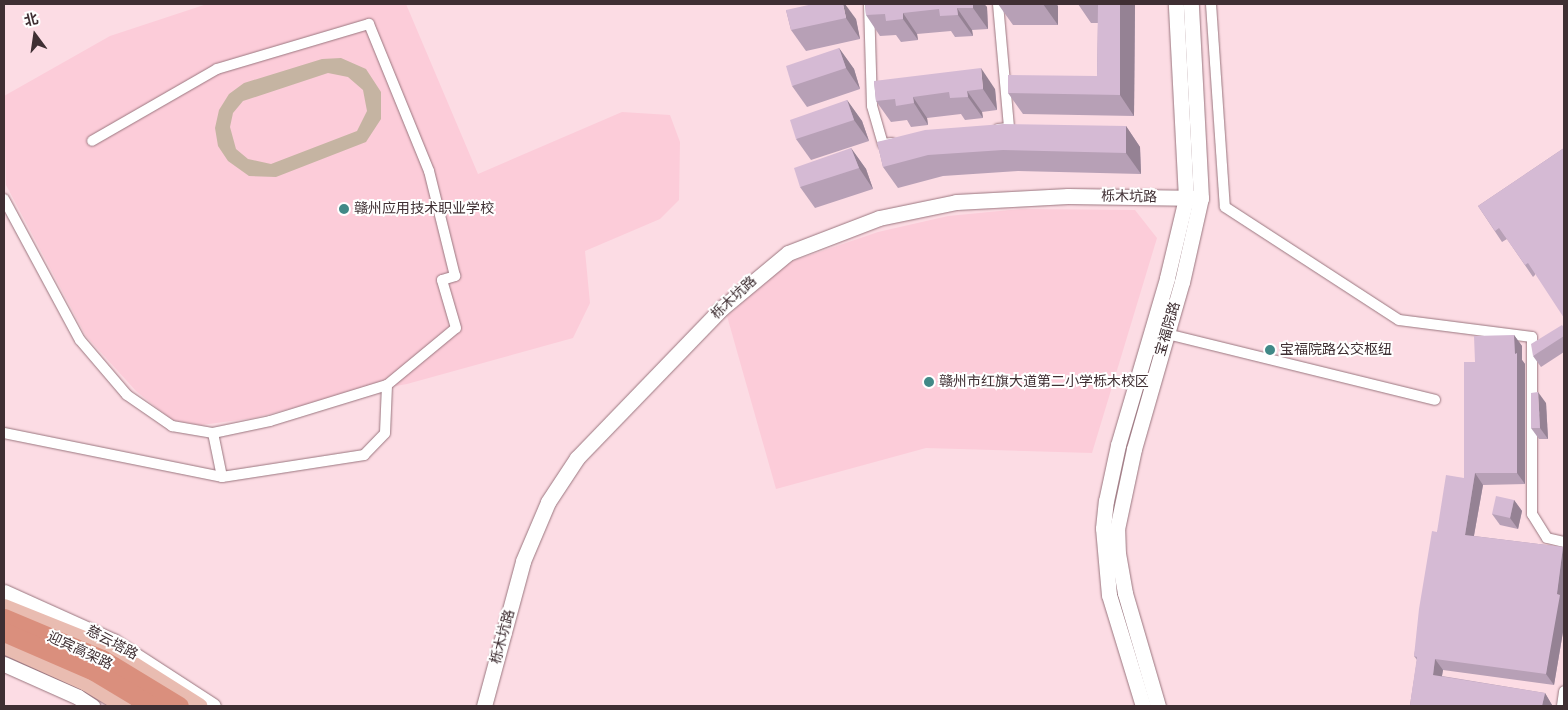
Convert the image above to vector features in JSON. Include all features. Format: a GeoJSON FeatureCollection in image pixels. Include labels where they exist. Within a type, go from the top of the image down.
{"type":"FeatureCollection","features":[{"type":"Feature","properties":{"kind":"highway","name":"迎宾高架路"},"geometry":{"type":"LineString","coordinates":[[4,618],[102,659],[180,706]]}},
{"type":"Feature","properties":{"kind":"highway","name":"迎宾高架路"},"geometry":{"type":"LineString","coordinates":[[4,632],[94,671],[152,706]]}},
{"type":"Feature","properties":{"kind":"main road","name":"宝福院路"},"geometry":{"type":"LineString","coordinates":[[1176,4],[1194,198]]}},
{"type":"Feature","properties":{"kind":"main road","name":"宝福院路"},"geometry":{"type":"LineString","coordinates":[[1158,706],[1122,583],[1117,529],[1160,332],[1194,198],[1191,4]]}},
{"type":"Feature","properties":{"kind":"main road","name":"栎木坑路"},"geometry":{"type":"LineString","coordinates":[[484,706],[523,561],[548,502],[577,458],[722,308],[788,253],[879,218],[956,202],[1068,196],[1194,198]]}},
{"type":"Feature","properties":{"kind":"main road","name":"宝福院路"},"geometry":{"type":"LineString","coordinates":[[1143,706],[1109,595],[1103,528],[1106,501],[1118,445],[1160,332]]}},
{"type":"Feature","properties":{"kind":"main road","name":"慈云塔路"},"geometry":{"type":"LineString","coordinates":[[4,592],[113,641],[214,706]]}},
{"type":"Feature","properties":{"kind":"main road","name":"慈云塔路"},"geometry":{"type":"LineString","coordinates":[[4,607],[109,649],[199,706]]}},
{"type":"Feature","properties":{"kind":"main road"},"geometry":{"type":"LineString","coordinates":[[4,646],[86,683],[124,706]]}},
{"type":"Feature","properties":{"kind":"main road"},"geometry":{"type":"LineString","coordinates":[[4,664],[78,696],[92,706]]}},
{"type":"Feature","properties":{"kind":"street"},"geometry":{"type":"LineString","coordinates":[[869,4],[872,106],[883,144],[902,141]]}},
{"type":"Feature","properties":{"kind":"street"},"geometry":{"type":"LineString","coordinates":[[989,130],[1009,128],[998,4]]}},
{"type":"Feature","properties":{"kind":"street"},"geometry":{"type":"LineString","coordinates":[[1211,4],[1226,207],[1399,320],[1532,337],[1532,514],[1547,538],[1564,542]]}},
{"type":"Feature","properties":{"kind":"street"},"geometry":{"type":"LineString","coordinates":[[4,199],[80,340],[127,395],[172,426],[212,433],[270,421],[388,385],[456,328],[442,280],[455,276],[429,171],[369,24],[217,69],[92,141]]}},
{"type":"Feature","properties":{"kind":"street"},"geometry":{"type":"LineString","coordinates":[[1160,332],[1435,400]]}},
{"type":"Feature","properties":{"kind":"street"},"geometry":{"type":"LineString","coordinates":[[4,433],[222,477],[364,455],[375,446],[385,433],[388,385]]}},
{"type":"Feature","properties":{"kind":"street"},"geometry":{"type":"LineString","coordinates":[[212,433],[222,477]]}},
{"type":"Feature","properties":{"kind":"street"},"geometry":{"type":"LineString","coordinates":[[1562,706],[1564,691]]}},
{"type":"Feature","properties":{"kind":"shaded area","name":"赣州应用技术职业学校"},"geometry":{"type":"Polygon","coordinates":[[[207,4],[406,4],[478,174],[622,112],[670,115],[680,142],[679,200],[660,219],[585,251],[590,303],[573,338],[407,384],[340,396],[254,418],[201,425],[172,420],[136,391],[86,336],[6,185],[4,96],[110,36],[207,4]]]}},
{"type":"Feature","properties":{"kind":"shaded area"},"geometry":{"type":"Polygon","coordinates":[[[341,58],[366,69],[381,92],[381,119],[366,142],[276,177],[249,176],[228,161],[218,146],[215,128],[219,110],[229,94],[244,83],[322,59],[341,58]],[[328,73],[243,101],[233,113],[230,127],[236,149],[248,159],[271,164],[357,131],[367,111],[363,90],[348,77],[328,73]]]}},
{"type":"Feature","properties":{"kind":"shaded area","name":"赣州市红旗大道第二小学栎木校区"},"geometry":{"type":"Polygon","coordinates":[[[1021,209],[1135,210],[1157,238],[1092,453],[926,448],[776,489],[727,316],[790,262],[878,232],[948,216],[1021,209]]]}},
{"type":"Feature","properties":{"kind":"building"},"geometry":{"type":"Polygon","coordinates":[[[813,4],[843,4],[846,18],[791,30],[786,10],[813,4]]]}},
{"type":"Feature","properties":{"kind":"building"},"geometry":{"type":"Polygon","coordinates":[[[865,4],[973,4],[973,8],[957,8],[958,15],[940,16],[939,9],[903,13],[903,19],[886,21],[885,14],[866,15],[865,4]]]}},
{"type":"Feature","properties":{"kind":"building"},"geometry":{"type":"Polygon","coordinates":[[[1098,4],[1120,4],[1120,95],[1008,93],[1008,75],[1097,76],[1098,4]]]}},
{"type":"Feature","properties":{"kind":"building"},"geometry":{"type":"Polygon","coordinates":[[[839,48],[846,68],[792,86],[786,66],[839,48]]]}},
{"type":"Feature","properties":{"kind":"building"},"geometry":{"type":"Polygon","coordinates":[[[981,68],[983,89],[967,91],[968,97],[950,98],[949,92],[913,97],[914,103],[896,106],[895,99],[876,101],[874,81],[981,68]]]}},
{"type":"Feature","properties":{"kind":"building"},"geometry":{"type":"Polygon","coordinates":[[[847,100],[854,120],[796,139],[790,120],[847,100]]]}},
{"type":"Feature","properties":{"kind":"building"},"geometry":{"type":"Polygon","coordinates":[[[1003,124],[1126,126],[1126,153],[1003,150],[928,155],[883,167],[877,142],[925,130],[1003,124]]]}},
{"type":"Feature","properties":{"kind":"building"},"geometry":{"type":"Polygon","coordinates":[[[851,148],[859,168],[800,187],[794,168],[851,148]]]}},
{"type":"Feature","properties":{"kind":"building"},"geometry":{"type":"Polygon","coordinates":[[[1564,148],[1564,318],[1528,263],[1525,265],[1499,228],[1495,231],[1478,206],[1564,148]]]}},
{"type":"Feature","properties":{"kind":"building"},"geometry":{"type":"Polygon","coordinates":[[[1562,325],[1564,336],[1533,356],[1531,344],[1562,325]]]}},
{"type":"Feature","properties":{"kind":"building"},"geometry":{"type":"Polygon","coordinates":[[[1514,335],[1515,354],[1517,353],[1517,473],[1475,473],[1465,535],[1563,547],[1557,594],[1560,595],[1546,674],[1435,659],[1433,675],[1545,693],[1542,706],[1410,705],[1417,657],[1414,656],[1419,609],[1432,531],[1437,532],[1446,475],[1464,478],[1464,362],[1475,362],[1474,336],[1514,335]]]}},
{"type":"Feature","properties":{"kind":"building"},"geometry":{"type":"Polygon","coordinates":[[[1538,392],[1540,428],[1531,428],[1531,393],[1538,392]]]}},
{"type":"Feature","properties":{"kind":"building"},"geometry":{"type":"Polygon","coordinates":[[[1496,496],[1514,500],[1510,518],[1492,514],[1496,496]]]}},
{"type":"Feature","properties":{"kind":"place","name":"赣州应用技术职业学校"},"geometry":{"type":"Point","coordinates":[344,209]}},
{"type":"Feature","properties":{"kind":"place","name":"宝福院路公交枢纽"},"geometry":{"type":"Point","coordinates":[1270,350]}},
{"type":"Feature","properties":{"kind":"place","name":"赣州市红旗大道第二小学栎木校区"},"geometry":{"type":"Point","coordinates":[929,382]}}]}
